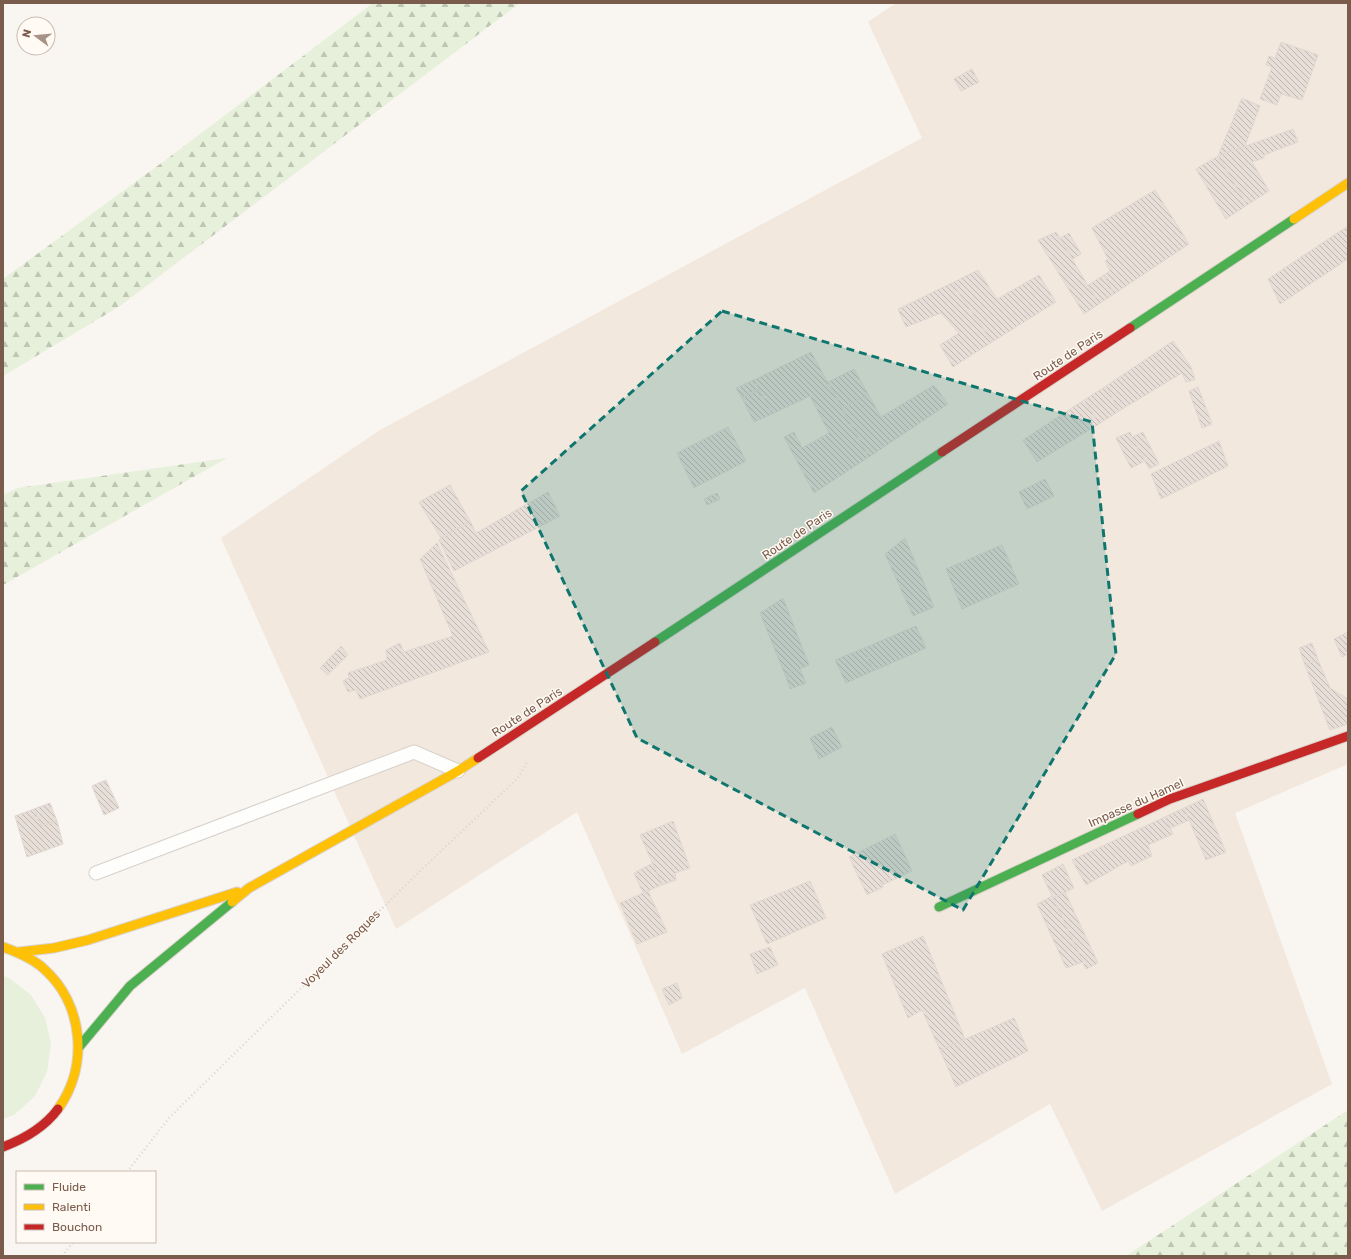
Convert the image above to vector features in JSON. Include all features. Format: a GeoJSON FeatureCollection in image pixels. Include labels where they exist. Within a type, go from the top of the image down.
{"type":"FeatureCollection","features":[{"type":"Feature","properties":{"kind":"main road","name":"Route de Paris"},"geometry":{"type":"LineString","coordinates":[[249,888],[458,771],[641,652],[1348,183]]}},
{"type":"Feature","properties":{"kind":"main road","name":"Impasse du Hamel"},"geometry":{"type":"LineString","coordinates":[[938,907],[1170,799],[1348,736]]}},
{"type":"Feature","properties":{"kind":"main road"},"geometry":{"type":"LineString","coordinates":[[19,952],[54,948],[88,940],[249,888]]}},
{"type":"Feature","properties":{"kind":"main road"},"geometry":{"type":"LineString","coordinates":[[79,1047],[130,986],[249,888]]}},
{"type":"Feature","properties":{"kind":"main road"},"geometry":{"type":"LineString","coordinates":[[3,947],[19,952],[43,968],[62,991],[74,1018],[79,1047],[76,1070],[68,1092],[56,1112],[39,1129],[5,1151]]}},
{"type":"Feature","properties":{"kind":"lane"},"geometry":{"type":"LineString","coordinates":[[96,873],[414,752],[458,771]]}},
{"type":"Feature","properties":{"kind":"path","name":"Voyeul des Roques"},"geometry":{"type":"LineString","coordinates":[[129,1171],[169,1118],[518,778],[530,758]]}},
{"type":"Feature","properties":{"kind":"path"},"geometry":{"type":"LineString","coordinates":[[62,1256],[72,1243]]}},
{"type":"Feature","properties":{"kind":"highlighted area"},"geometry":{"type":"Polygon","coordinates":[[[722,311],[1092,422],[1116,654],[963,910],[637,738],[521,491],[722,311]]]}},
{"type":"Feature","properties":{"kind":"shaded area"},"geometry":{"type":"Polygon","coordinates":[[[896,3],[1348,3],[1348,764],[1235,813],[1332,1084],[1102,1211],[1050,1104],[895,1194],[805,988],[682,1054],[577,812],[396,929],[221,538],[380,430],[922,138],[868,22],[896,3]]]}},
{"type":"Feature","properties":{"kind":"green space"},"geometry":{"type":"Polygon","coordinates":[[[373,3],[520,3],[120,306],[3,376],[3,279],[175,153],[373,3]]]}},
{"type":"Feature","properties":{"kind":"green space"},"geometry":{"type":"Polygon","coordinates":[[[227,458],[3,585],[3,495],[18,488],[227,458]]]}},
{"type":"Feature","properties":{"kind":"green space"},"geometry":{"type":"Polygon","coordinates":[[[3,976],[9,978],[31,995],[45,1018],[51,1044],[47,1072],[35,1096],[14,1115],[3,1119],[3,976]]]}},
{"type":"Feature","properties":{"kind":"green space"},"geometry":{"type":"Polygon","coordinates":[[[1348,1110],[1348,1256],[1126,1256],[1348,1110]]]}},
{"type":"Feature","properties":{"kind":"building"},"geometry":{"type":"Polygon","coordinates":[[[1281,42],[1318,55],[1302,100],[1281,94],[1277,105],[1260,99],[1272,67],[1266,65],[1269,56],[1275,58],[1281,42]]]}},
{"type":"Feature","properties":{"kind":"building"},"geometry":{"type":"Polygon","coordinates":[[[972,69],[979,82],[961,91],[954,79],[972,69]]]}},
{"type":"Feature","properties":{"kind":"building"},"geometry":{"type":"Polygon","coordinates":[[[1242,98],[1260,106],[1245,146],[1218,156],[1242,98]]]}},
{"type":"Feature","properties":{"kind":"building"},"geometry":{"type":"Polygon","coordinates":[[[1293,129],[1298,142],[1264,155],[1264,158],[1252,162],[1269,191],[1247,205],[1218,156],[1293,129]]]}},
{"type":"Feature","properties":{"kind":"building"},"geometry":{"type":"Polygon","coordinates":[[[1218,156],[1247,205],[1226,219],[1196,169],[1218,156]]]}},
{"type":"Feature","properties":{"kind":"building"},"geometry":{"type":"Polygon","coordinates":[[[1155,190],[1189,244],[1114,294],[1104,275],[1110,271],[1105,261],[1108,259],[1092,228],[1155,190]]]}},
{"type":"Feature","properties":{"kind":"building"},"geometry":{"type":"Polygon","coordinates":[[[1348,226],[1348,259],[1280,304],[1268,279],[1348,226]]]}},
{"type":"Feature","properties":{"kind":"building"},"geometry":{"type":"Polygon","coordinates":[[[1056,232],[1099,304],[1084,314],[1038,240],[1056,232]]]}},
{"type":"Feature","properties":{"kind":"building"},"geometry":{"type":"Polygon","coordinates":[[[1069,233],[1081,254],[1073,259],[1060,238],[1069,233]]]}},
{"type":"Feature","properties":{"kind":"building"},"geometry":{"type":"Polygon","coordinates":[[[978,270],[997,299],[1039,275],[1056,302],[992,342],[952,283],[978,270]]]}},
{"type":"Feature","properties":{"kind":"building"},"geometry":{"type":"Polygon","coordinates":[[[1104,275],[1114,294],[1099,304],[1088,285],[1104,275]]]}},
{"type":"Feature","properties":{"kind":"building"},"geometry":{"type":"Polygon","coordinates":[[[952,283],[992,342],[953,367],[940,345],[959,333],[941,313],[906,327],[898,309],[952,283]]]}},
{"type":"Feature","properties":{"kind":"building"},"geometry":{"type":"Polygon","coordinates":[[[1173,341],[1191,367],[1195,380],[1186,382],[1182,373],[1119,411],[1106,386],[1173,341]]]}},
{"type":"Feature","properties":{"kind":"building"},"geometry":{"type":"Polygon","coordinates":[[[811,352],[869,457],[814,493],[784,437],[794,432],[802,448],[829,433],[810,396],[772,414],[754,380],[811,352]]]}},
{"type":"Feature","properties":{"kind":"building"},"geometry":{"type":"Polygon","coordinates":[[[854,369],[868,394],[842,408],[828,382],[854,369]]]}},
{"type":"Feature","properties":{"kind":"building"},"geometry":{"type":"Polygon","coordinates":[[[754,380],[759,389],[742,398],[736,388],[754,380]]]}},
{"type":"Feature","properties":{"kind":"building"},"geometry":{"type":"Polygon","coordinates":[[[934,385],[948,404],[869,457],[842,408],[868,394],[881,417],[934,385]]]}},
{"type":"Feature","properties":{"kind":"building"},"geometry":{"type":"Polygon","coordinates":[[[1106,386],[1119,411],[1099,424],[1084,400],[1106,386]]]}},
{"type":"Feature","properties":{"kind":"building"},"geometry":{"type":"Polygon","coordinates":[[[1198,387],[1212,424],[1202,428],[1189,391],[1198,387]]]}},
{"type":"Feature","properties":{"kind":"building"},"geometry":{"type":"Polygon","coordinates":[[[759,389],[772,414],[754,422],[742,398],[759,389]]]}},
{"type":"Feature","properties":{"kind":"building"},"geometry":{"type":"Polygon","coordinates":[[[1084,400],[1099,424],[1037,462],[1023,440],[1084,400]]]}},
{"type":"Feature","properties":{"kind":"building"},"geometry":{"type":"Polygon","coordinates":[[[728,427],[746,461],[694,488],[677,453],[728,427]]]}},
{"type":"Feature","properties":{"kind":"building"},"geometry":{"type":"Polygon","coordinates":[[[1130,432],[1145,461],[1131,468],[1116,438],[1130,432]]]}},
{"type":"Feature","properties":{"kind":"building"},"geometry":{"type":"Polygon","coordinates":[[[1143,432],[1159,464],[1149,469],[1132,437],[1143,432]]]}},
{"type":"Feature","properties":{"kind":"building"},"geometry":{"type":"Polygon","coordinates":[[[1219,441],[1228,466],[1161,499],[1151,474],[1219,441]]]}},
{"type":"Feature","properties":{"kind":"building"},"geometry":{"type":"Polygon","coordinates":[[[1045,479],[1054,496],[1027,509],[1019,492],[1045,479]]]}},
{"type":"Feature","properties":{"kind":"building"},"geometry":{"type":"Polygon","coordinates":[[[450,485],[470,521],[441,538],[419,502],[450,485]]]}},
{"type":"Feature","properties":{"kind":"building"},"geometry":{"type":"Polygon","coordinates":[[[548,492],[560,516],[454,571],[439,540],[441,538],[470,521],[476,533],[548,492]]]}},
{"type":"Feature","properties":{"kind":"building"},"geometry":{"type":"Polygon","coordinates":[[[717,493],[720,499],[707,505],[704,499],[717,493]]]}},
{"type":"Feature","properties":{"kind":"building"},"geometry":{"type":"Polygon","coordinates":[[[905,538],[934,607],[913,616],[885,554],[905,538]]]}},
{"type":"Feature","properties":{"kind":"building"},"geometry":{"type":"Polygon","coordinates":[[[437,543],[489,652],[360,699],[356,690],[348,692],[343,681],[349,678],[348,673],[387,660],[386,650],[400,643],[404,652],[453,636],[420,559],[437,543]]]}},
{"type":"Feature","properties":{"kind":"building"},"geometry":{"type":"Polygon","coordinates":[[[1002,545],[1019,584],[962,609],[946,569],[1002,545]]]}},
{"type":"Feature","properties":{"kind":"building"},"geometry":{"type":"Polygon","coordinates":[[[783,598],[809,665],[789,673],[787,680],[760,613],[783,598]]]}},
{"type":"Feature","properties":{"kind":"building"},"geometry":{"type":"Polygon","coordinates":[[[916,626],[926,648],[873,671],[864,648],[916,626]]]}},
{"type":"Feature","properties":{"kind":"building"},"geometry":{"type":"Polygon","coordinates":[[[1348,632],[1348,654],[1342,657],[1334,639],[1348,632]]]}},
{"type":"Feature","properties":{"kind":"building"},"geometry":{"type":"Polygon","coordinates":[[[1312,643],[1318,660],[1305,665],[1299,648],[1312,643]]]}},
{"type":"Feature","properties":{"kind":"building"},"geometry":{"type":"Polygon","coordinates":[[[341,646],[348,655],[328,675],[320,668],[341,646]]]}},
{"type":"Feature","properties":{"kind":"building"},"geometry":{"type":"Polygon","coordinates":[[[864,648],[873,671],[846,683],[835,660],[864,648]]]}},
{"type":"Feature","properties":{"kind":"building"},"geometry":{"type":"Polygon","coordinates":[[[1318,660],[1330,688],[1348,699],[1348,724],[1330,730],[1305,665],[1318,660]]]}},
{"type":"Feature","properties":{"kind":"building"},"geometry":{"type":"Polygon","coordinates":[[[800,669],[806,683],[790,689],[787,680],[789,673],[800,669]]]}},
{"type":"Feature","properties":{"kind":"building"},"geometry":{"type":"Polygon","coordinates":[[[832,727],[842,747],[819,759],[810,738],[832,727]]]}},
{"type":"Feature","properties":{"kind":"building"},"geometry":{"type":"Polygon","coordinates":[[[106,780],[119,808],[104,815],[92,786],[106,780]]]}},
{"type":"Feature","properties":{"kind":"building"},"geometry":{"type":"Polygon","coordinates":[[[1203,799],[1226,852],[1206,860],[1184,808],[1203,799]]]}},
{"type":"Feature","properties":{"kind":"building"},"geometry":{"type":"Polygon","coordinates":[[[50,803],[57,821],[41,826],[34,809],[50,803]]]}},
{"type":"Feature","properties":{"kind":"building"},"geometry":{"type":"Polygon","coordinates":[[[1184,808],[1189,820],[1171,828],[1165,817],[1184,808]]]}},
{"type":"Feature","properties":{"kind":"building"},"geometry":{"type":"Polygon","coordinates":[[[34,809],[41,826],[57,821],[63,844],[27,857],[15,816],[34,809]]]}},
{"type":"Feature","properties":{"kind":"building"},"geometry":{"type":"Polygon","coordinates":[[[1165,817],[1173,834],[1148,845],[1152,856],[1131,866],[1128,861],[1086,885],[1072,860],[1165,817]]]}},
{"type":"Feature","properties":{"kind":"building"},"geometry":{"type":"Polygon","coordinates":[[[673,821],[690,868],[675,873],[676,880],[662,885],[640,835],[673,821]]]}},
{"type":"Feature","properties":{"kind":"building"},"geometry":{"type":"Polygon","coordinates":[[[895,834],[912,871],[891,881],[890,878],[881,883],[883,887],[867,895],[849,857],[895,834]]]}},
{"type":"Feature","properties":{"kind":"building"},"geometry":{"type":"Polygon","coordinates":[[[653,863],[662,885],[643,893],[634,873],[653,863]]]}},
{"type":"Feature","properties":{"kind":"building"},"geometry":{"type":"Polygon","coordinates":[[[1063,864],[1074,888],[1053,898],[1042,875],[1063,864]]]}},
{"type":"Feature","properties":{"kind":"building"},"geometry":{"type":"Polygon","coordinates":[[[890,878],[891,881],[882,885],[881,883],[890,878]]]}},
{"type":"Feature","properties":{"kind":"building"},"geometry":{"type":"Polygon","coordinates":[[[810,881],[826,918],[767,944],[750,905],[810,881]]]}},
{"type":"Feature","properties":{"kind":"building"},"geometry":{"type":"Polygon","coordinates":[[[648,891],[667,932],[637,944],[620,903],[648,891]]]}},
{"type":"Feature","properties":{"kind":"building"},"geometry":{"type":"Polygon","coordinates":[[[1065,892],[1098,963],[1086,969],[1053,898],[1065,892]]]}},
{"type":"Feature","properties":{"kind":"building"},"geometry":{"type":"Polygon","coordinates":[[[1052,896],[1083,962],[1066,968],[1037,904],[1052,896]]]}},
{"type":"Feature","properties":{"kind":"building"},"geometry":{"type":"Polygon","coordinates":[[[923,936],[965,1039],[940,1050],[922,1010],[908,1018],[882,954],[923,936]]]}},
{"type":"Feature","properties":{"kind":"building"},"geometry":{"type":"Polygon","coordinates":[[[770,947],[778,965],[757,974],[750,954],[770,947]]]}},
{"type":"Feature","properties":{"kind":"building"},"geometry":{"type":"Polygon","coordinates":[[[677,983],[682,998],[669,1005],[662,989],[677,983]]]}},
{"type":"Feature","properties":{"kind":"building"},"geometry":{"type":"Polygon","coordinates":[[[1014,1018],[1028,1051],[956,1087],[940,1050],[1014,1018]]]}},
{"type":"Feature","properties":{"kind":"traffic: fast"},"geometry":{"type":"LineString","coordinates":[[1130,328],[1294,219]]}},
{"type":"Feature","properties":{"kind":"traffic: fast"},"geometry":{"type":"LineString","coordinates":[[655,642],[942,452]]}},
{"type":"Feature","properties":{"kind":"traffic: fast"},"geometry":{"type":"LineString","coordinates":[[939,907],[1138,814]]}},
{"type":"Feature","properties":{"kind":"traffic: fast"},"geometry":{"type":"LineString","coordinates":[[79,1047],[130,986],[232,902]]}},
{"type":"Feature","properties":{"kind":"traffic: slow"},"geometry":{"type":"LineString","coordinates":[[1294,219],[1348,183]]}},
{"type":"Feature","properties":{"kind":"traffic: slow"},"geometry":{"type":"LineString","coordinates":[[232,902],[249,888],[458,771],[478,758]]}},
{"type":"Feature","properties":{"kind":"traffic: slow"},"geometry":{"type":"LineString","coordinates":[[19,952],[54,948],[88,940],[237,892]]}},
{"type":"Feature","properties":{"kind":"traffic: slow"},"geometry":{"type":"LineString","coordinates":[[3,947],[19,953],[39,964],[57,983],[67,999],[74,1017],[78,1036],[78,1055],[68,1092],[58,1109]]}},
{"type":"Feature","properties":{"kind":"traffic: jam"},"geometry":{"type":"LineString","coordinates":[[942,452],[1130,328]]}},
{"type":"Feature","properties":{"kind":"traffic: jam"},"geometry":{"type":"LineString","coordinates":[[478,758],[655,642]]}},
{"type":"Feature","properties":{"kind":"traffic: jam"},"geometry":{"type":"LineString","coordinates":[[1138,814],[1170,799],[1348,736]]}},
{"type":"Feature","properties":{"kind":"traffic: jam"},"geometry":{"type":"LineString","coordinates":[[3,1147],[33,1132],[46,1122],[58,1109]]}}]}
